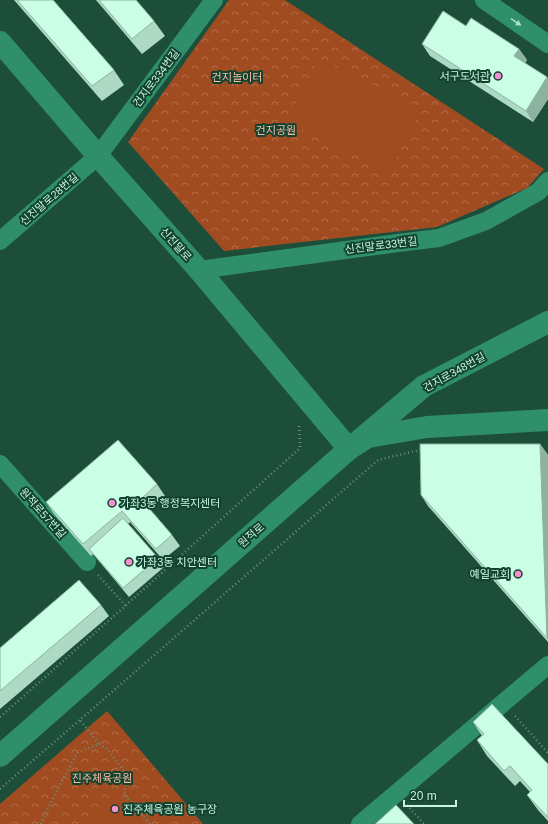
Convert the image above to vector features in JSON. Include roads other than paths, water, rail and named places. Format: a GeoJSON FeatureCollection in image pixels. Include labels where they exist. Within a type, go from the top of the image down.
{"type":"FeatureCollection","features":[{"type":"Feature","properties":{"kind":"street","name":"건지로334번길"},"geometry":{"type":"LineString","coordinates":[[98,156],[214,0]]}},
{"type":"Feature","properties":{"kind":"street"},"geometry":{"type":"LineString","coordinates":[[484,0],[548,44]]}},
{"type":"Feature","properties":{"kind":"street","name":"신진말로"},"geometry":{"type":"LineString","coordinates":[[0,42],[199,270],[349,449]]}},
{"type":"Feature","properties":{"kind":"street","name":"신진말로28번길"},"geometry":{"type":"LineString","coordinates":[[0,241],[98,156]]}},
{"type":"Feature","properties":{"kind":"street","name":"신진말로33번길"},"geometry":{"type":"LineString","coordinates":[[199,270],[439,238],[486,221],[538,192],[548,182]]}},
{"type":"Feature","properties":{"kind":"street","name":"건지로348번길"},"geometry":{"type":"LineString","coordinates":[[349,449],[424,386],[548,322]]}},
{"type":"Feature","properties":{"kind":"street","name":"원적로"},"geometry":{"type":"LineString","coordinates":[[0,756],[349,449],[368,437],[427,427],[548,420]]}},
{"type":"Feature","properties":{"kind":"street","name":"원적로57번길"},"geometry":{"type":"LineString","coordinates":[[0,464],[87,562]]}},
{"type":"Feature","properties":{"kind":"street"},"geometry":{"type":"LineString","coordinates":[[360,824],[548,665]]}},
{"type":"Feature","properties":{"kind":"place","name":"서구도서관"},"geometry":{"type":"Point","coordinates":[498,76]}},
{"type":"Feature","properties":{"kind":"place","name":"가좌3동 행정복지센터"},"geometry":{"type":"Point","coordinates":[112,503]}},
{"type":"Feature","properties":{"kind":"place","name":"가좌3동 치안센터"},"geometry":{"type":"Point","coordinates":[129,562]}},
{"type":"Feature","properties":{"kind":"place","name":"예일교회"},"geometry":{"type":"Point","coordinates":[518,574]}},
{"type":"Feature","properties":{"kind":"place","name":"진주체육공원 농구장"},"geometry":{"type":"Point","coordinates":[115,809]}},
{"type":"Feature","properties":{"kind":"park label","name":"건지놀이터"},"geometry":{"type":"Point","coordinates":[237,77]}},
{"type":"Feature","properties":{"kind":"park label","name":"건지공원"},"geometry":{"type":"Point","coordinates":[276,130]}},
{"type":"Feature","properties":{"kind":"park label","name":"진주체육공원"},"geometry":{"type":"Point","coordinates":[102,778]}}]}
